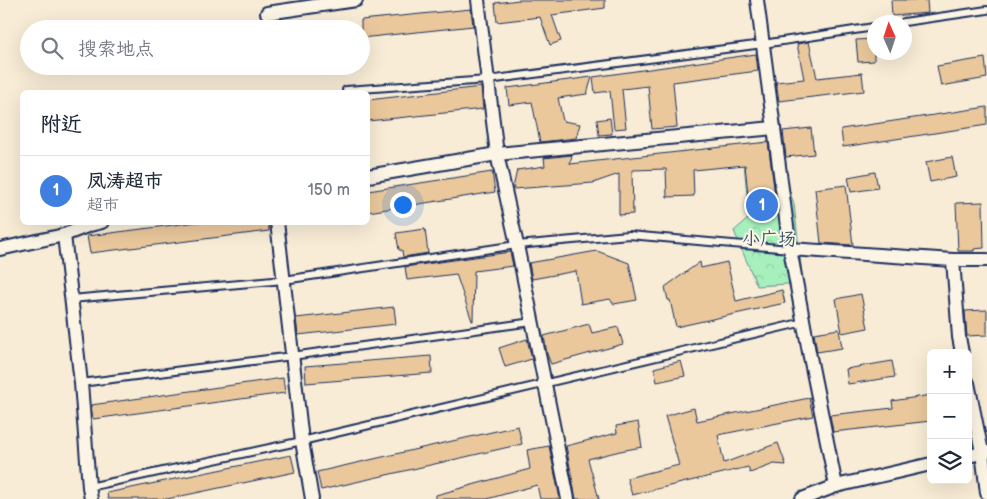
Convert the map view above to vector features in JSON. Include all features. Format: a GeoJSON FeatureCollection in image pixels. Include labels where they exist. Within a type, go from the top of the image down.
{"type":"FeatureCollection","features":[{"type":"Feature","properties":{"kind":"street"},"geometry":{"type":"LineString","coordinates":[[267,13],[356,0]]}},
{"type":"Feature","properties":{"kind":"street"},"geometry":{"type":"LineString","coordinates":[[478,0],[497,154],[568,499]]}},
{"type":"Feature","properties":{"kind":"street"},"geometry":{"type":"LineString","coordinates":[[758,0],[790,249],[836,486]]}},
{"type":"Feature","properties":{"kind":"street"},"geometry":{"type":"LineString","coordinates":[[370,176],[497,154],[774,128]]}},
{"type":"Feature","properties":{"kind":"street"},"geometry":{"type":"LineString","coordinates":[[0,249],[64,235],[90,225]]}},
{"type":"Feature","properties":{"kind":"street"},"geometry":{"type":"LineString","coordinates":[[277,225],[302,441],[312,499]]}},
{"type":"Feature","properties":{"kind":"street"},"geometry":{"type":"LineString","coordinates":[[64,235],[90,493]]}},
{"type":"Feature","properties":{"kind":"street"},"geometry":{"type":"LineString","coordinates":[[790,249],[953,260],[987,260]]}},
{"type":"Feature","properties":{"kind":"street"},"geometry":{"type":"LineString","coordinates":[[953,260],[961,349]]}},
{"type":"Feature","properties":{"kind":"street"},"geometry":{"type":"LineString","coordinates":[[971,394],[985,452],[987,493]]}},
{"type":"Feature","properties":{"kind":"street"},"geometry":{"type":"LineString","coordinates":[[972,455],[985,452]]}},
{"type":"Feature","properties":{"kind":"street"},"geometry":{"type":"LineString","coordinates":[[802,499],[836,486],[927,465]]}},
{"type":"Feature","properties":{"kind":"lane"},"geometry":{"type":"LineString","coordinates":[[912,21],[987,10]]}},
{"type":"Feature","properties":{"kind":"lane"},"geometry":{"type":"LineString","coordinates":[[346,90],[488,80],[763,44],[867,28]]}},
{"type":"Feature","properties":{"kind":"lane"},"geometry":{"type":"LineString","coordinates":[[70,299],[284,280],[517,245],[629,235],[790,249]]}},
{"type":"Feature","properties":{"kind":"lane"},"geometry":{"type":"LineString","coordinates":[[80,383],[292,356],[532,322]]}},
{"type":"Feature","properties":{"kind":"lane"},"geometry":{"type":"LineString","coordinates":[[90,493],[804,322]]}},
{"type":"Feature","properties":{"kind":"green space","name":"小广场"},"geometry":{"type":"Polygon","coordinates":[[[776,152],[794,204],[803,283],[757,286],[734,231],[749,218],[744,163],[745,165],[776,152]]]}},
{"type":"Feature","properties":{"kind":"building"},"geometry":{"type":"Polygon","coordinates":[[[519,0],[605,0],[605,8],[552,15],[561,41],[550,45],[540,17],[497,22],[495,3],[519,0]]]}},
{"type":"Feature","properties":{"kind":"building"},"geometry":{"type":"Polygon","coordinates":[[[891,0],[927,0],[928,13],[892,15],[891,0]]]}},
{"type":"Feature","properties":{"kind":"building"},"geometry":{"type":"Polygon","coordinates":[[[471,9],[473,26],[370,37],[370,20],[361,20],[471,9]]]}},
{"type":"Feature","properties":{"kind":"building"},"geometry":{"type":"Polygon","coordinates":[[[867,39],[867,60],[874,61],[858,62],[856,40],[867,39]]]}},
{"type":"Feature","properties":{"kind":"building"},"geometry":{"type":"Polygon","coordinates":[[[809,42],[817,78],[862,73],[864,91],[779,101],[776,82],[804,79],[797,44],[809,42]]]}},
{"type":"Feature","properties":{"kind":"building"},"geometry":{"type":"Polygon","coordinates":[[[756,54],[758,71],[673,82],[677,127],[652,129],[648,86],[622,89],[626,128],[614,129],[610,91],[595,93],[593,77],[756,54]]]}},
{"type":"Feature","properties":{"kind":"building"},"geometry":{"type":"Polygon","coordinates":[[[985,58],[987,78],[941,86],[937,66],[985,58]]]}},
{"type":"Feature","properties":{"kind":"building"},"geometry":{"type":"Polygon","coordinates":[[[592,77],[587,94],[558,98],[563,121],[580,124],[576,138],[540,142],[532,102],[509,105],[507,88],[592,77]]]}},
{"type":"Feature","properties":{"kind":"building"},"geometry":{"type":"Polygon","coordinates":[[[481,87],[483,109],[370,121],[370,100],[481,87]]]}},
{"type":"Feature","properties":{"kind":"building"},"geometry":{"type":"Polygon","coordinates":[[[987,107],[987,125],[843,147],[841,129],[987,107]]]}},
{"type":"Feature","properties":{"kind":"building"},"geometry":{"type":"Polygon","coordinates":[[[610,118],[612,134],[599,135],[597,120],[610,118]]]}},
{"type":"Feature","properties":{"kind":"building"},"geometry":{"type":"Polygon","coordinates":[[[811,128],[814,154],[786,157],[783,131],[811,128]]]}},
{"type":"Feature","properties":{"kind":"building"},"geometry":{"type":"Polygon","coordinates":[[[768,142],[777,210],[750,213],[745,165],[693,170],[694,196],[667,197],[666,169],[632,170],[633,214],[619,215],[619,174],[593,183],[513,189],[517,170],[545,166],[544,158],[572,155],[570,164],[768,142]]]}},
{"type":"Feature","properties":{"kind":"building"},"geometry":{"type":"Polygon","coordinates":[[[952,157],[956,177],[930,182],[926,162],[952,157]]]}},
{"type":"Feature","properties":{"kind":"building"},"geometry":{"type":"Polygon","coordinates":[[[492,172],[495,192],[370,212],[370,191],[492,172]]]}},
{"type":"Feature","properties":{"kind":"building"},"geometry":{"type":"Polygon","coordinates":[[[875,172],[878,188],[851,192],[848,177],[875,172]]]}},
{"type":"Feature","properties":{"kind":"building"},"geometry":{"type":"Polygon","coordinates":[[[846,185],[853,245],[821,243],[815,189],[846,185]]]}},
{"type":"Feature","properties":{"kind":"building"},"geometry":{"type":"Polygon","coordinates":[[[983,202],[984,248],[974,249],[974,251],[958,251],[956,203],[983,202]]]}},
{"type":"Feature","properties":{"kind":"building"},"geometry":{"type":"Polygon","coordinates":[[[173,225],[268,225],[269,231],[90,253],[87,236],[173,225]]]}},
{"type":"Feature","properties":{"kind":"building"},"geometry":{"type":"Polygon","coordinates":[[[425,229],[428,253],[403,257],[402,250],[399,250],[396,233],[425,229]]]}},
{"type":"Feature","properties":{"kind":"building"},"geometry":{"type":"Polygon","coordinates":[[[597,251],[629,263],[637,300],[614,304],[610,299],[581,304],[576,271],[532,279],[529,263],[597,251]]]}},
{"type":"Feature","properties":{"kind":"building"},"geometry":{"type":"Polygon","coordinates":[[[510,252],[513,266],[474,271],[473,321],[456,274],[407,280],[405,267],[510,252]]]}},
{"type":"Feature","properties":{"kind":"building"},"geometry":{"type":"Polygon","coordinates":[[[700,262],[701,268],[727,262],[736,301],[782,290],[785,303],[676,327],[665,287],[700,262]]]}},
{"type":"Feature","properties":{"kind":"building"},"geometry":{"type":"Polygon","coordinates":[[[861,294],[868,328],[842,333],[836,299],[861,294]]]}},
{"type":"Feature","properties":{"kind":"building"},"geometry":{"type":"Polygon","coordinates":[[[394,307],[396,324],[298,335],[296,318],[394,307]]]}},
{"type":"Feature","properties":{"kind":"building"},"geometry":{"type":"Polygon","coordinates":[[[987,310],[987,335],[967,336],[965,311],[987,310]]]}},
{"type":"Feature","properties":{"kind":"building"},"geometry":{"type":"Polygon","coordinates":[[[589,324],[592,333],[618,327],[623,344],[551,364],[544,336],[589,324]]]}},
{"type":"Feature","properties":{"kind":"building"},"geometry":{"type":"Polygon","coordinates":[[[839,329],[842,348],[817,352],[814,333],[839,329]]]}},
{"type":"Feature","properties":{"kind":"building"},"geometry":{"type":"Polygon","coordinates":[[[527,339],[532,359],[505,367],[499,348],[527,339]]]}},
{"type":"Feature","properties":{"kind":"building"},"geometry":{"type":"Polygon","coordinates":[[[431,356],[432,373],[306,383],[305,366],[431,356]]]}},
{"type":"Feature","properties":{"kind":"building"},"geometry":{"type":"Polygon","coordinates":[[[681,361],[685,376],[657,382],[654,368],[681,361]]]}},
{"type":"Feature","properties":{"kind":"building"},"geometry":{"type":"Polygon","coordinates":[[[892,361],[895,377],[848,384],[846,369],[892,361]]]}},
{"type":"Feature","properties":{"kind":"building"},"geometry":{"type":"Polygon","coordinates":[[[283,378],[285,393],[93,419],[91,405],[283,378]]]}},
{"type":"Feature","properties":{"kind":"building"},"geometry":{"type":"Polygon","coordinates":[[[927,396],[927,421],[833,432],[830,415],[893,408],[892,401],[927,396]]]}},
{"type":"Feature","properties":{"kind":"building"},"geometry":{"type":"Polygon","coordinates":[[[809,398],[813,416],[718,435],[724,463],[778,443],[786,465],[774,464],[750,473],[748,467],[632,495],[627,478],[679,465],[665,416],[694,408],[697,421],[809,398]]]}},
{"type":"Feature","properties":{"kind":"building"},"geometry":{"type":"Polygon","coordinates":[[[638,422],[642,447],[588,459],[599,499],[576,499],[566,446],[617,433],[616,426],[638,422]]]}},
{"type":"Feature","properties":{"kind":"building"},"geometry":{"type":"Polygon","coordinates":[[[518,426],[522,444],[321,490],[317,472],[518,426]]]}},
{"type":"Feature","properties":{"kind":"building"},"geometry":{"type":"Polygon","coordinates":[[[549,446],[560,499],[540,499],[537,485],[487,499],[436,499],[436,495],[530,469],[527,450],[549,446]]]}},
{"type":"Feature","properties":{"kind":"building"},"geometry":{"type":"Polygon","coordinates":[[[291,455],[295,472],[167,499],[108,499],[107,493],[291,455]]]}},
{"type":"Feature","properties":{"kind":"place","name":"凤涛超市"},"geometry":{"type":"Point","coordinates":[762,205]}}]}
